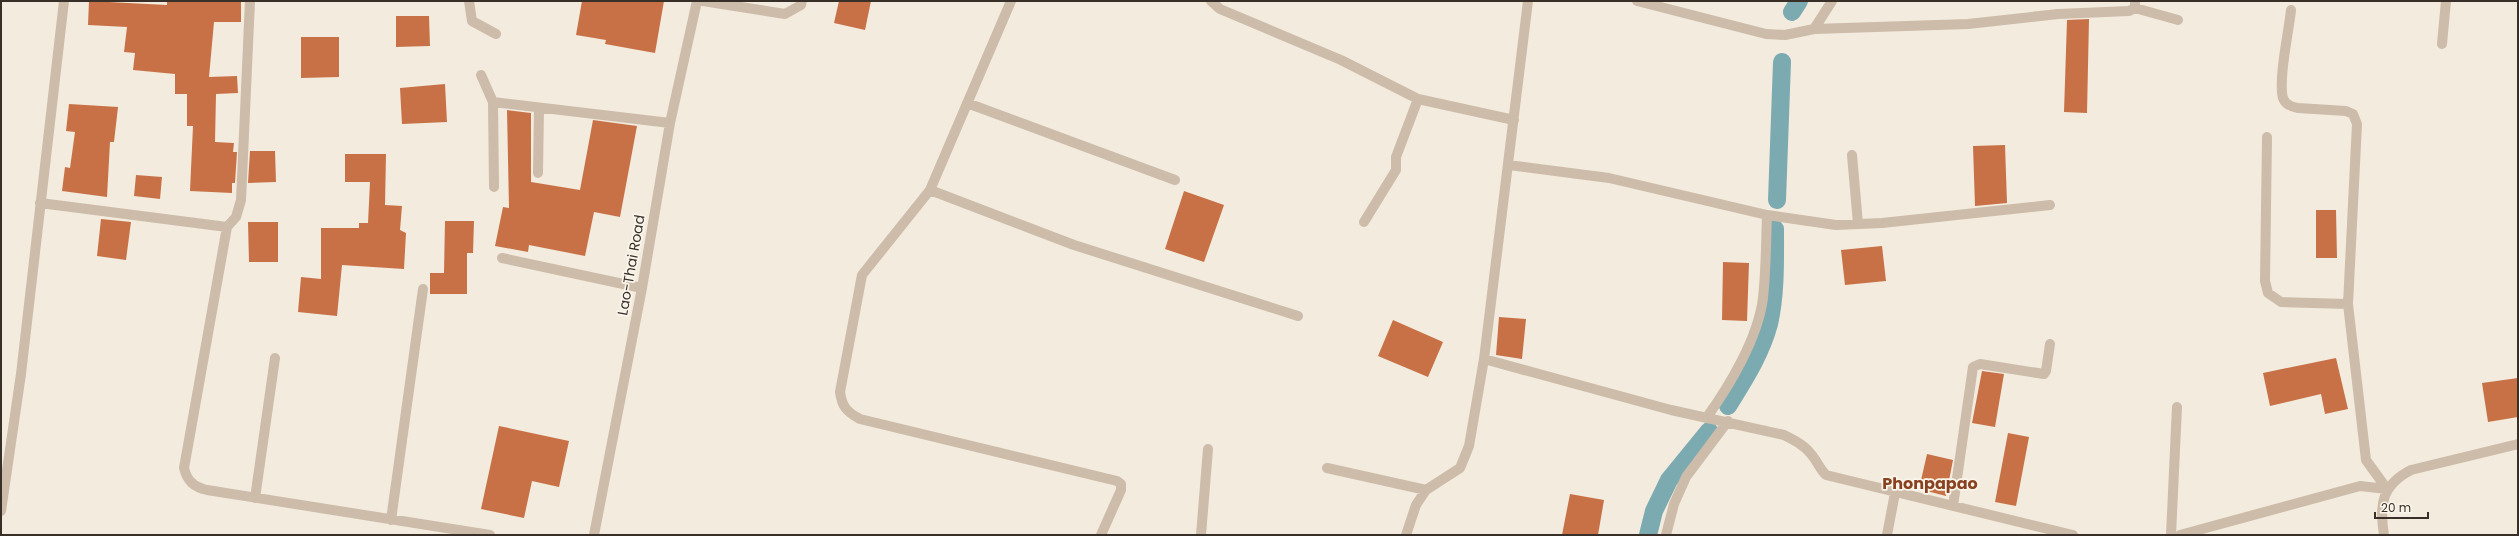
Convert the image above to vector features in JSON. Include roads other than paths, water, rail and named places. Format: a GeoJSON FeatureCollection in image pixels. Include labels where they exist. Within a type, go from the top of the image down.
{"type":"FeatureCollection","features":[{"type":"Feature","properties":{"kind":"street"},"geometry":{"type":"LineString","coordinates":[[1,511],[21,374],[64,1]]}},
{"type":"Feature","properties":{"kind":"street"},"geometry":{"type":"LineString","coordinates":[[250,1],[241,200],[236,217],[227,227],[184,468],[186,477],[199,488],[490,535]]}},
{"type":"Feature","properties":{"kind":"street"},"geometry":{"type":"LineString","coordinates":[[469,1],[472,21],[496,34]]}},
{"type":"Feature","properties":{"kind":"street","name":"Lao-Thai Road"},"geometry":{"type":"LineString","coordinates":[[594,535],[642,288],[670,123],[697,1]]}},
{"type":"Feature","properties":{"kind":"street"},"geometry":{"type":"LineString","coordinates":[[703,1],[785,14],[801,5],[802,1]]}},
{"type":"Feature","properties":{"kind":"street"},"geometry":{"type":"LineString","coordinates":[[1011,1],[930,190],[862,275],[840,392],[844,408],[860,419],[1117,481],[1121,484],[1121,490],[1101,535]]}},
{"type":"Feature","properties":{"kind":"street"},"geometry":{"type":"LineString","coordinates":[[1211,1],[1220,9],[1341,60],[1418,99],[1514,120]]}},
{"type":"Feature","properties":{"kind":"street"},"geometry":{"type":"LineString","coordinates":[[1406,535],[1416,505],[1426,490],[1460,468],[1469,446],[1484,359],[1528,1]]}},
{"type":"Feature","properties":{"kind":"street"},"geometry":{"type":"LineString","coordinates":[[1637,1],[1766,34],[1785,35],[1814,29],[1968,24],[2058,14],[2129,11],[2135,4],[2178,20]]}},
{"type":"Feature","properties":{"kind":"street"},"geometry":{"type":"LineString","coordinates":[[1814,29],[1832,1]]}},
{"type":"Feature","properties":{"kind":"street"},"geometry":{"type":"LineString","coordinates":[[2442,44],[2446,1]]}},
{"type":"Feature","properties":{"kind":"street"},"geometry":{"type":"LineString","coordinates":[[2291,10],[2282,86],[2283,99],[2290,106],[2298,108],[2346,111],[2353,114],[2356,124],[2348,304],[2366,460],[2387,489]]}},
{"type":"Feature","properties":{"kind":"street"},"geometry":{"type":"LineString","coordinates":[[481,75],[493,102],[494,186]]}},
{"type":"Feature","properties":{"kind":"street"},"geometry":{"type":"LineString","coordinates":[[1364,222],[1396,170],[1396,157],[1418,99]]}},
{"type":"Feature","properties":{"kind":"street"},"geometry":{"type":"LineString","coordinates":[[493,102],[670,123]]}},
{"type":"Feature","properties":{"kind":"street"},"geometry":{"type":"LineString","coordinates":[[967,103],[1175,180]]}},
{"type":"Feature","properties":{"kind":"street"},"geometry":{"type":"LineString","coordinates":[[538,173],[539,108]]}},
{"type":"Feature","properties":{"kind":"street"},"geometry":{"type":"LineString","coordinates":[[2267,137],[2265,281],[2268,293],[2280,302],[2348,304]]}},
{"type":"Feature","properties":{"kind":"street"},"geometry":{"type":"LineString","coordinates":[[1852,155],[1858,224]]}},
{"type":"Feature","properties":{"kind":"street"},"geometry":{"type":"LineString","coordinates":[[1509,165],[1608,178],[1767,215],[1836,225],[2050,205]]}},
{"type":"Feature","properties":{"kind":"street"},"geometry":{"type":"LineString","coordinates":[[930,190],[1074,245],[1298,316]]}},
{"type":"Feature","properties":{"kind":"street"},"geometry":{"type":"LineString","coordinates":[[40,202],[227,227]]}},
{"type":"Feature","properties":{"kind":"street"},"geometry":{"type":"LineString","coordinates":[[1706,417],[1720,399],[1755,332],[1763,299],[1767,215]]}},
{"type":"Feature","properties":{"kind":"street"},"geometry":{"type":"LineString","coordinates":[[502,258],[642,288]]}},
{"type":"Feature","properties":{"kind":"street"},"geometry":{"type":"LineString","coordinates":[[391,520],[423,290]]}},
{"type":"Feature","properties":{"kind":"street"},"geometry":{"type":"LineString","coordinates":[[1953,506],[1974,367],[1980,364],[2044,374],[2046,371],[2050,344]]}},
{"type":"Feature","properties":{"kind":"street"},"geometry":{"type":"LineString","coordinates":[[255,498],[275,358]]}},
{"type":"Feature","properties":{"kind":"street"},"geometry":{"type":"LineString","coordinates":[[1484,359],[1671,410],[1728,421],[1784,435],[1800,443],[1811,454],[1818,468],[1826,475],[1895,493],[2074,535]]}},
{"type":"Feature","properties":{"kind":"street"},"geometry":{"type":"LineString","coordinates":[[2171,535],[2177,407]]}},
{"type":"Feature","properties":{"kind":"street"},"geometry":{"type":"LineString","coordinates":[[1666,535],[1674,504],[1686,477],[1728,421]]}},
{"type":"Feature","properties":{"kind":"street"},"geometry":{"type":"LineString","coordinates":[[2384,535],[2382,521],[2383,502],[2387,489],[2396,478],[2411,470],[2518,444]]}},
{"type":"Feature","properties":{"kind":"street"},"geometry":{"type":"LineString","coordinates":[[1201,535],[1208,449]]}},
{"type":"Feature","properties":{"kind":"street"},"geometry":{"type":"LineString","coordinates":[[1327,468],[1426,490]]}},
{"type":"Feature","properties":{"kind":"street"},"geometry":{"type":"LineString","coordinates":[[2180,535],[2360,486],[2387,489]]}},
{"type":"Feature","properties":{"kind":"street"},"geometry":{"type":"LineString","coordinates":[[1887,535],[1895,493]]}},
{"type":"Feature","properties":{"kind":"waterway"},"geometry":{"type":"LineString","coordinates":[[1792,12],[1799,1]]}},
{"type":"Feature","properties":{"kind":"waterway"},"geometry":{"type":"LineString","coordinates":[[1777,200],[1782,62]]}},
{"type":"Feature","properties":{"kind":"waterway"},"geometry":{"type":"LineString","coordinates":[[1728,406],[1757,356],[1769,324],[1774,289],[1775,229]]}},
{"type":"Feature","properties":{"kind":"waterway"},"geometry":{"type":"LineString","coordinates":[[1648,535],[1654,511],[1669,480],[1709,431]]}},
{"type":"Feature","properties":{"kind":"district","name":"Phonpapao"},"geometry":{"type":"Point","coordinates":[1930,483]}}]}
